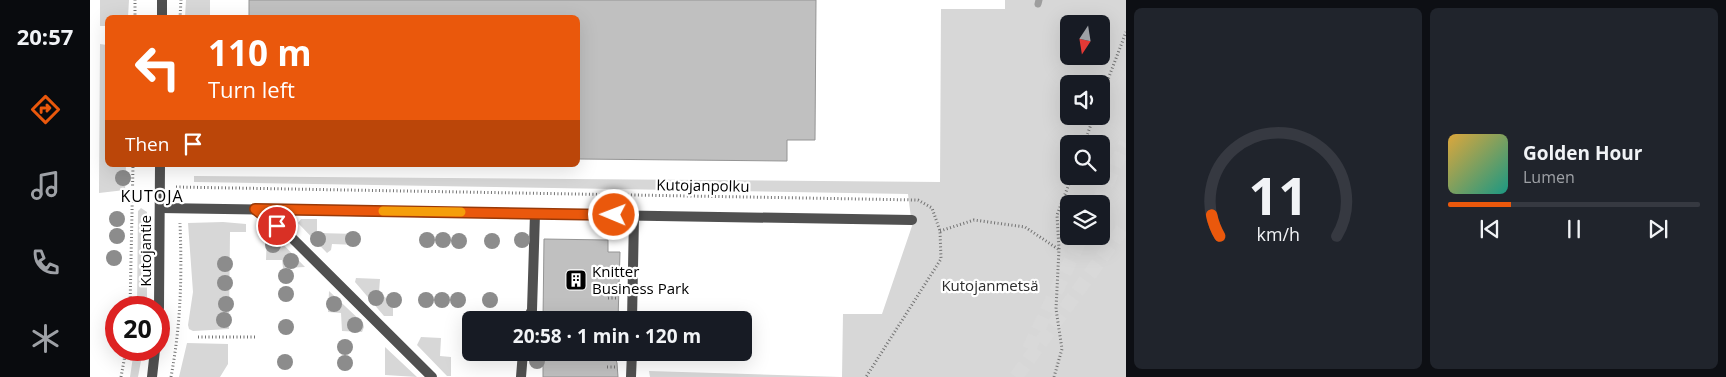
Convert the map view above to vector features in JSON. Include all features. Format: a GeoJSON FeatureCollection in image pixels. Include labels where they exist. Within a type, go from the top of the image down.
{"type":"FeatureCollection","features":[{"type":"Feature","properties":{"kind":"street"},"geometry":{"type":"LineString","coordinates":[[162,0],[162,15]]}},
{"type":"Feature","properties":{"kind":"street","name":"Kutojantie"},"geometry":{"type":"LineString","coordinates":[[159,296],[160,167]]}},
{"type":"Feature","properties":{"kind":"street"},"geometry":{"type":"LineString","coordinates":[[160,208],[912,220]]}},
{"type":"Feature","properties":{"kind":"street"},"geometry":{"type":"LineString","coordinates":[[255,209],[289,235],[432,377]]}},
{"type":"Feature","properties":{"kind":"street"},"geometry":{"type":"LineString","coordinates":[[532,311],[534,214]]}},
{"type":"Feature","properties":{"kind":"street"},"geometry":{"type":"LineString","coordinates":[[632,311],[634,216]]}},
{"type":"Feature","properties":{"kind":"street"},"geometry":{"type":"LineString","coordinates":[[152,377],[154,361]]}},
{"type":"Feature","properties":{"kind":"street"},"geometry":{"type":"LineString","coordinates":[[521,377],[522,361]]}},
{"type":"Feature","properties":{"kind":"street"},"geometry":{"type":"LineString","coordinates":[[631,377],[632,361]]}},
{"type":"Feature","properties":{"kind":"path"},"geometry":{"type":"LineString","coordinates":[[135,15],[136,0]]}},
{"type":"Feature","properties":{"kind":"path"},"geometry":{"type":"LineString","coordinates":[[180,15],[181,0]]}},
{"type":"Feature","properties":{"kind":"path"},"geometry":{"type":"LineString","coordinates":[[1110,75],[1126,32]]}},
{"type":"Feature","properties":{"kind":"path"},"geometry":{"type":"LineString","coordinates":[[130,296],[133,167]]}},
{"type":"Feature","properties":{"kind":"path"},"geometry":{"type":"LineString","coordinates":[[171,377],[178,340],[183,284],[181,208],[178,179]]}},
{"type":"Feature","properties":{"kind":"path"},"geometry":{"type":"LineString","coordinates":[[1054,377],[1062,349],[1056,309],[1059,250],[1057,215],[1069,185]]}},
{"type":"Feature","properties":{"kind":"path","name":"Kutojanpolku"},"geometry":{"type":"LineString","coordinates":[[160,190],[178,186],[918,200],[932,208],[940,231],[941,259],[866,377]]}},
{"type":"Feature","properties":{"kind":"path"},"geometry":{"type":"LineString","coordinates":[[940,231],[974,220],[1025,227],[1059,250]]}},
{"type":"Feature","properties":{"kind":"path"},"geometry":{"type":"LineString","coordinates":[[198,337],[256,337]]}},
{"type":"Feature","properties":{"kind":"path"},"geometry":{"type":"LineString","coordinates":[[121,377],[124,361]]}},
{"type":"Feature","properties":{"kind":"green space"},"geometry":{"type":"Polygon","coordinates":[[[100,0],[129,0],[128,15],[105,15],[105,26],[100,26],[100,0]]]}},
{"type":"Feature","properties":{"kind":"green space"},"geometry":{"type":"Polygon","coordinates":[[[186,0],[210,0],[210,15],[185,15],[186,0]]]}},
{"type":"Feature","properties":{"kind":"green space","name":"Kutojanmetsä"},"geometry":{"type":"Polygon","coordinates":[[[1005,0],[1126,0],[1126,377],[842,377],[843,314],[882,314],[912,226],[908,194],[194,182],[194,176],[940,182],[941,9],[1005,9],[1005,0]]]}},
{"type":"Feature","properties":{"kind":"green space"},"geometry":{"type":"Polygon","coordinates":[[[100,44],[105,45],[105,167],[126,167],[125,190],[99,193],[100,44]]]}},
{"type":"Feature","properties":{"kind":"green space"},"geometry":{"type":"Polygon","coordinates":[[[141,208],[147,212],[147,296],[137,296],[138,211],[141,208]]]}},
{"type":"Feature","properties":{"kind":"green space"},"geometry":{"type":"Polygon","coordinates":[[[301,219],[317,219],[317,233],[357,234],[357,245],[332,244],[331,250],[327,253],[298,223],[301,219]]]}},
{"type":"Feature","properties":{"kind":"green space"},"geometry":{"type":"Polygon","coordinates":[[[223,222],[246,224],[246,232],[230,232],[229,329],[193,331],[189,329],[188,325],[193,292],[188,223],[223,222]]]}},
{"type":"Feature","properties":{"kind":"green space"},"geometry":{"type":"Polygon","coordinates":[[[267,233],[279,240],[305,267],[283,268],[282,260],[266,260],[267,233]]]}},
{"type":"Feature","properties":{"kind":"green space"},"geometry":{"type":"Polygon","coordinates":[[[356,278],[380,279],[379,292],[393,304],[393,316],[384,316],[355,282],[356,278]]]}},
{"type":"Feature","properties":{"kind":"green space"},"geometry":{"type":"Polygon","coordinates":[[[329,291],[363,323],[362,332],[342,331],[341,313],[328,312],[329,291]]]}},
{"type":"Feature","properties":{"kind":"green space"},"geometry":{"type":"Polygon","coordinates":[[[421,337],[441,338],[440,356],[451,357],[451,376],[447,376],[417,345],[421,337]]]}},
{"type":"Feature","properties":{"kind":"green space"},"geometry":{"type":"Polygon","coordinates":[[[187,343],[228,344],[228,364],[220,377],[179,377],[187,343]]]}},
{"type":"Feature","properties":{"kind":"green space"},"geometry":{"type":"Polygon","coordinates":[[[385,347],[417,377],[385,375],[385,347]]]}},
{"type":"Feature","properties":{"kind":"green space"},"geometry":{"type":"Polygon","coordinates":[[[132,361],[141,361],[138,377],[130,377],[132,361]]]}},
{"type":"Feature","properties":{"kind":"green space"},"geometry":{"type":"Polygon","coordinates":[[[649,371],[840,377],[650,377],[649,371]]]}},
{"type":"Feature","properties":{"kind":"building"},"geometry":{"type":"Polygon","coordinates":[[[249,0],[816,0],[815,140],[787,140],[787,161],[580,159],[580,15],[249,15],[249,0]]]}},
{"type":"Feature","properties":{"kind":"building","name":"Knitter Business Park"},"geometry":{"type":"Polygon","coordinates":[[[544,239],[608,240],[608,252],[620,252],[618,311],[543,311],[544,239]]]}},
{"type":"Feature","properties":{"kind":"building"},"geometry":{"type":"Polygon","coordinates":[[[543,361],[616,361],[617,363],[618,377],[543,377],[543,361]]]}},
{"type":"Feature","properties":{"kind":"waterway"},"geometry":{"type":"LineString","coordinates":[[1038,4],[1039,0]]}},
{"type":"Feature","properties":{"kind":"tunnel"},"geometry":{"type":"LineString","coordinates":[[1101,195],[1126,143]]}},
{"type":"Feature","properties":{"kind":"tunnel"},"geometry":{"type":"LineString","coordinates":[[1016,377],[1126,224]]}},
{"type":"Feature","properties":{"kind":"tunnel"},"geometry":{"type":"LineString","coordinates":[[1029,349],[1078,245]]}},
{"type":"Feature","properties":{"kind":"slow traffic"},"geometry":{"type":"LineString","coordinates":[[383,211],[461,212]]}},
{"type":"Feature","properties":{"kind":"place","name":"Knitter Business Park"},"geometry":{"type":"Point","coordinates":[576,280]}},
{"type":"Feature","properties":{"kind":"district","name":"KUTOJA"},"geometry":{"type":"Point","coordinates":[152,196]}},
{"type":"Feature","properties":{"kind":"route"},"geometry":{"type":"LineString","coordinates":[[277,226],[255,209],[614,215]]}}]}
